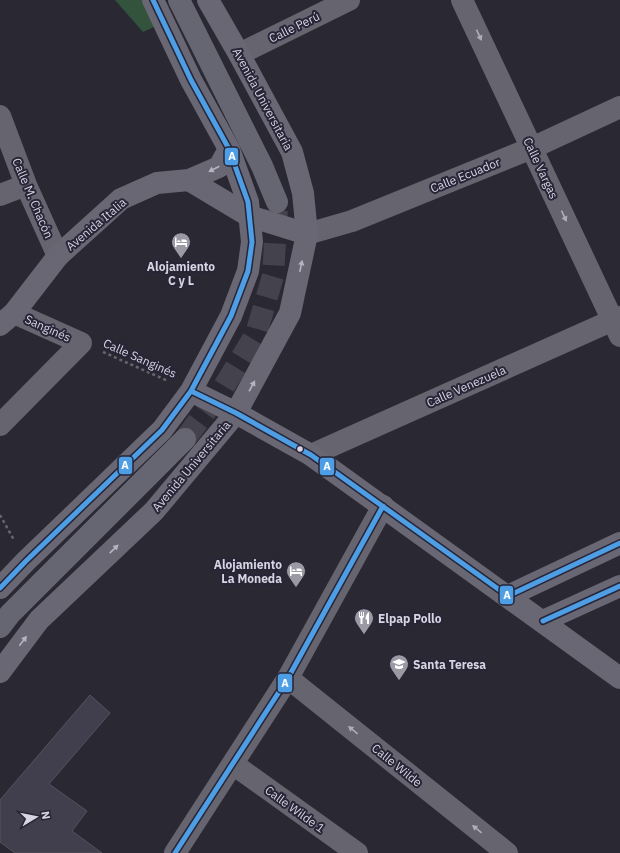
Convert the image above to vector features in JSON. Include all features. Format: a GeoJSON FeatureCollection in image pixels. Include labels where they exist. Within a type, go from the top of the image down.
{"type":"FeatureCollection","features":[{"type":"Feature","properties":{"kind":"main road"},"geometry":{"type":"LineString","coordinates":[[0,588],[162,430],[191,391],[231,316],[248,271],[252,242],[248,202],[229,149],[191,80],[152,0]]}},
{"type":"Feature","properties":{"kind":"main road"},"geometry":{"type":"LineString","coordinates":[[179,0],[262,166],[277,202]]}},
{"type":"Feature","properties":{"kind":"main road","name":"Avenida Universitaria"},"geometry":{"type":"LineString","coordinates":[[0,672],[40,620],[154,511],[236,414],[290,313],[296,292],[307,234],[303,192],[292,152],[208,0]]}},
{"type":"Feature","properties":{"kind":"main road","name":"Avenida Italia"},"geometry":{"type":"LineString","coordinates":[[7,319],[58,256],[122,199],[157,183],[189,180],[219,167],[229,149]]}},
{"type":"Feature","properties":{"kind":"main road"},"geometry":{"type":"LineString","coordinates":[[189,180],[250,216],[307,234]]}},
{"type":"Feature","properties":{"kind":"main road"},"geometry":{"type":"LineString","coordinates":[[191,391],[311,455],[620,678]]}},
{"type":"Feature","properties":{"kind":"main road"},"geometry":{"type":"LineString","coordinates":[[0,627],[10,614],[185,439]]}},
{"type":"Feature","properties":{"kind":"main road"},"geometry":{"type":"LineString","coordinates":[[508,596],[620,543]]}},
{"type":"Feature","properties":{"kind":"main road"},"geometry":{"type":"LineString","coordinates":[[543,621],[620,586]]}},
{"type":"Feature","properties":{"kind":"street","name":"Calle Perú"},"geometry":{"type":"LineString","coordinates":[[239,54],[349,0]]}},
{"type":"Feature","properties":{"kind":"street","name":"Calle Vargas"},"geometry":{"type":"LineString","coordinates":[[462,0],[617,325]]}},
{"type":"Feature","properties":{"kind":"street","name":"Calle Ecuador"},"geometry":{"type":"LineString","coordinates":[[307,234],[352,221],[532,148],[620,107]]}},
{"type":"Feature","properties":{"kind":"street","name":"Calle M. Chacón"},"geometry":{"type":"LineString","coordinates":[[0,116],[26,185],[58,256]]}},
{"type":"Feature","properties":{"kind":"street"},"geometry":{"type":"LineString","coordinates":[[0,195],[26,185]]}},
{"type":"Feature","properties":{"kind":"street","name":"Sanginés"},"geometry":{"type":"LineString","coordinates":[[7,319],[81,343]]}},
{"type":"Feature","properties":{"kind":"street","name":"Calle Venezuela"},"geometry":{"type":"LineString","coordinates":[[311,455],[617,325]]}},
{"type":"Feature","properties":{"kind":"street"},"geometry":{"type":"LineString","coordinates":[[0,425],[81,343]]}},
{"type":"Feature","properties":{"kind":"street"},"geometry":{"type":"LineString","coordinates":[[174,853],[288,678],[383,506]]}},
{"type":"Feature","properties":{"kind":"street","name":"Calle Wilde"},"geometry":{"type":"LineString","coordinates":[[288,678],[507,853]]}},
{"type":"Feature","properties":{"kind":"street","name":"Calle Wilde 1"},"geometry":{"type":"LineString","coordinates":[[233,764],[357,853]]}},
{"type":"Feature","properties":{"kind":"path","name":"Calle Sanginés"},"geometry":{"type":"LineString","coordinates":[[81,343],[191,391]]}},
{"type":"Feature","properties":{"kind":"green space"},"geometry":{"type":"Polygon","coordinates":[[[115,0],[142,0],[156,26],[143,32],[115,0]]]}},
{"type":"Feature","properties":{"kind":"building"},"geometry":{"type":"Polygon","coordinates":[[[90,695],[110,713],[49,784],[87,811],[72,831],[102,853],[15,853],[0,842],[0,800],[90,695]]]}},
{"type":"Feature","properties":{"kind":"tunnel"},"geometry":{"type":"LineString","coordinates":[[185,439],[223,388],[256,334],[273,276],[277,207]]}},
{"type":"Feature","properties":{"kind":"transit line","name":"A"},"geometry":{"type":"LineString","coordinates":[[0,588],[162,430],[191,391],[231,316],[248,271],[252,242],[248,202],[229,149],[191,80],[153,0]]}},
{"type":"Feature","properties":{"kind":"transit line","name":"A"},"geometry":{"type":"LineString","coordinates":[[191,391],[236,413],[311,455],[508,596],[620,543]]}},
{"type":"Feature","properties":{"kind":"transit line","name":"A"},"geometry":{"type":"LineString","coordinates":[[175,853],[288,678],[383,506]]}},
{"type":"Feature","properties":{"kind":"transit line","name":"A"},"geometry":{"type":"LineString","coordinates":[[543,621],[620,586]]}},
{"type":"Feature","properties":{"kind":"place","name":"Alojamiento C y L"},"geometry":{"type":"Point","coordinates":[181,259]}},
{"type":"Feature","properties":{"kind":"place","name":"Alojamiento La Moneda"},"geometry":{"type":"Point","coordinates":[296,588]}},
{"type":"Feature","properties":{"kind":"place","name":"Elpap Pollo"},"geometry":{"type":"Point","coordinates":[364,635]}},
{"type":"Feature","properties":{"kind":"place","name":"Santa Teresa"},"geometry":{"type":"Point","coordinates":[399,681]}}]}
